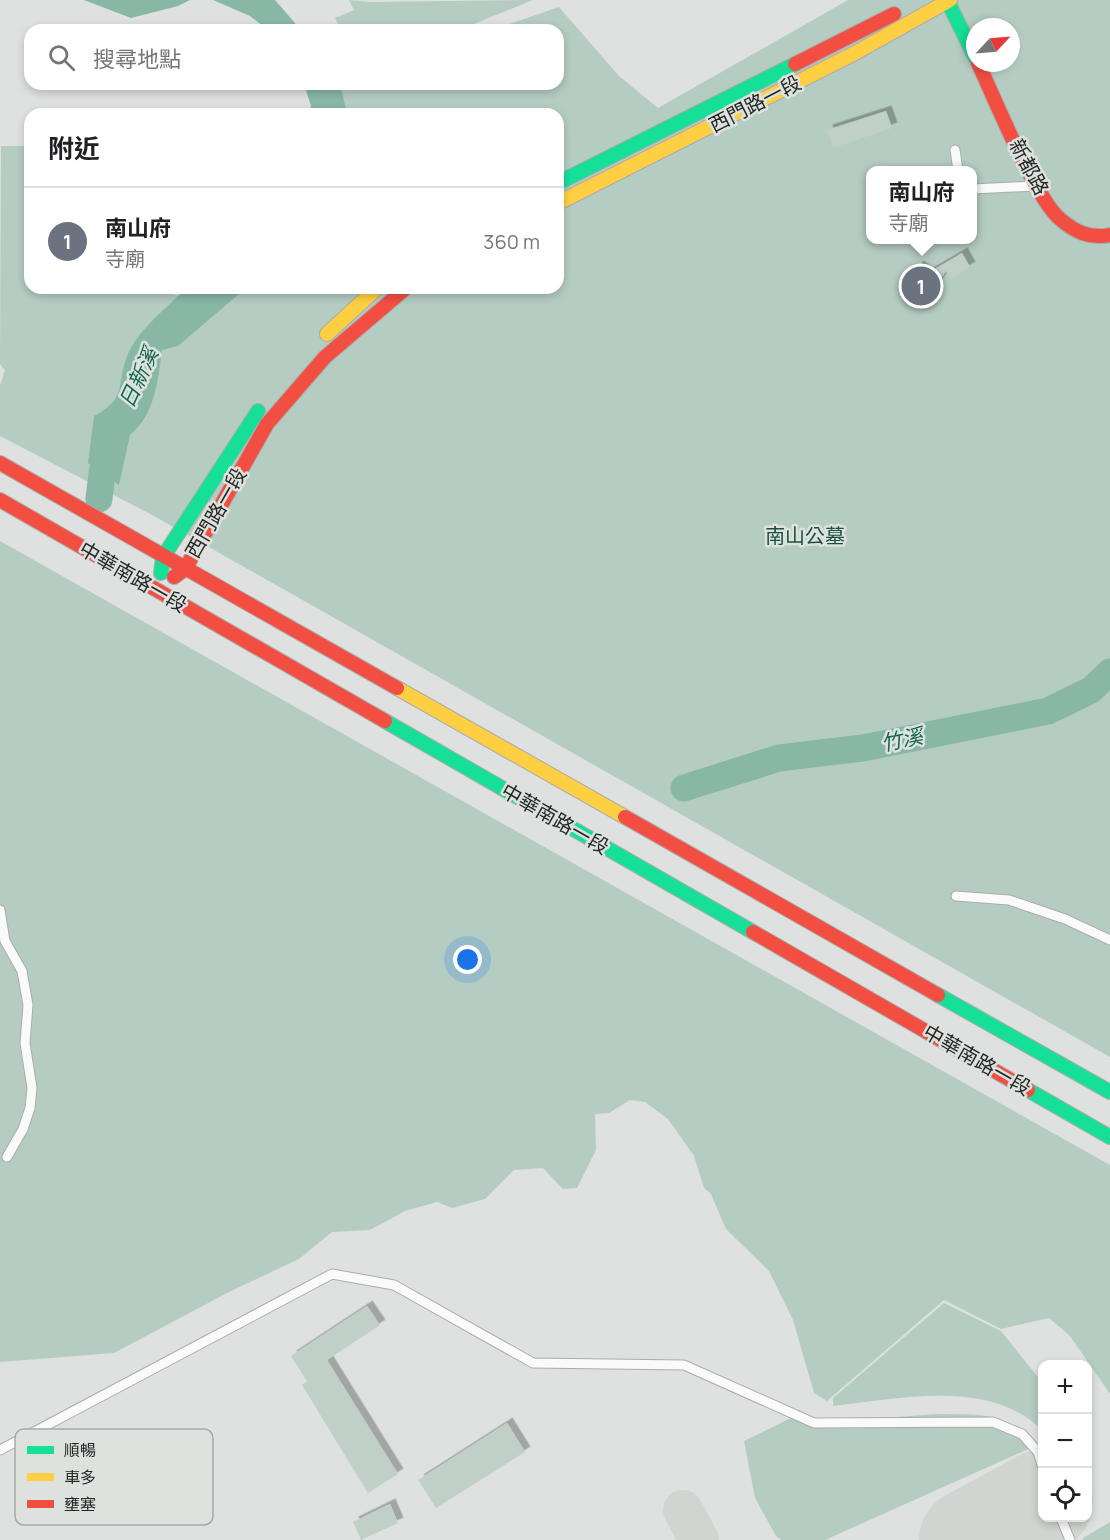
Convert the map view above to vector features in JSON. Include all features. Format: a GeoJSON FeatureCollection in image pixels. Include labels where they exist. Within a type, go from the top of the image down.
{"type":"FeatureCollection","features":[{"type":"Feature","properties":{"kind":"street"},"geometry":{"type":"LineString","coordinates":[[948,1],[966,38]]}},
{"type":"Feature","properties":{"kind":"street","name":"西門路一段"},"geometry":{"type":"LineString","coordinates":[[564,200],[855,53],[948,1]]}},
{"type":"Feature","properties":{"kind":"street","name":"西門路一段"},"geometry":{"type":"LineString","coordinates":[[564,180],[912,5]]}},
{"type":"Feature","properties":{"kind":"street","name":"新都路"},"geometry":{"type":"LineString","coordinates":[[982,72],[1037,186],[1058,218],[1082,234],[1095,238],[1110,235]]}},
{"type":"Feature","properties":{"kind":"street"},"geometry":{"type":"LineString","coordinates":[[314,345],[370,294]]}},
{"type":"Feature","properties":{"kind":"street","name":"西門路一段"},"geometry":{"type":"LineString","coordinates":[[158,590],[185,569],[267,424],[325,357],[399,294]]}},
{"type":"Feature","properties":{"kind":"street","name":"西門路一段"},"geometry":{"type":"LineString","coordinates":[[158,590],[163,557],[256,413],[270,396]]}},
{"type":"Feature","properties":{"kind":"street","name":"中華南路一段"},"geometry":{"type":"LineString","coordinates":[[0,463],[1110,1092]]}},
{"type":"Feature","properties":{"kind":"street","name":"中華南路一段"},"geometry":{"type":"LineString","coordinates":[[0,500],[1110,1137]]}},
{"type":"Feature","properties":{"kind":"lane"},"geometry":{"type":"LineString","coordinates":[[955,150],[957,166]]}},
{"type":"Feature","properties":{"kind":"lane"},"geometry":{"type":"LineString","coordinates":[[977,189],[1037,186]]}},
{"type":"Feature","properties":{"kind":"lane"},"geometry":{"type":"LineString","coordinates":[[956,896],[1010,900],[1065,919],[1110,940]]}},
{"type":"Feature","properties":{"kind":"lane"},"geometry":{"type":"LineString","coordinates":[[0,909],[5,941],[22,972],[28,1005],[25,1043],[32,1088],[30,1108],[23,1129],[7,1157]]}},
{"type":"Feature","properties":{"kind":"lane"},"geometry":{"type":"LineString","coordinates":[[40,1429],[332,1274],[394,1285],[533,1363],[684,1365],[814,1423],[993,1422],[1022,1434],[1038,1452]]}},
{"type":"Feature","properties":{"kind":"lane"},"geometry":{"type":"LineString","coordinates":[[0,1450],[15,1442]]}},
{"type":"Feature","properties":{"kind":"lane"},"geometry":{"type":"LineString","coordinates":[[1063,1522],[1070,1540]]}},
{"type":"Feature","properties":{"kind":"green space"},"geometry":{"type":"Polygon","coordinates":[[[349,0],[369,2],[533,0],[474,24],[338,24],[335,18],[354,10],[349,0]]]}},
{"type":"Feature","properties":{"kind":"green space","name":"南山公墓"},"geometry":{"type":"Polygon","coordinates":[[[848,0],[1110,0],[1110,1057],[154,516],[0,436],[0,385],[5,370],[0,364],[1,146],[24,146],[24,294],[172,294],[191,300],[200,294],[564,294],[564,108],[328,108],[328,97],[344,90],[564,90],[564,24],[509,24],[559,7],[619,76],[658,108],[848,0]]]}},
{"type":"Feature","properties":{"kind":"green space"},"geometry":{"type":"Polygon","coordinates":[[[0,541],[1110,1165],[1110,1394],[1092,1368],[1092,1360],[1087,1360],[1070,1336],[1049,1318],[1001,1329],[944,1300],[827,1401],[814,1393],[793,1320],[769,1271],[726,1229],[711,1194],[704,1188],[694,1156],[668,1119],[645,1102],[630,1100],[609,1113],[595,1114],[596,1150],[577,1188],[563,1189],[543,1168],[514,1170],[485,1199],[452,1208],[437,1202],[405,1211],[370,1230],[332,1232],[299,1259],[229,1292],[114,1353],[0,1362],[0,541]]]}},
{"type":"Feature","properties":{"kind":"green space"},"geometry":{"type":"Polygon","coordinates":[[[944,1303],[1001,1331],[1038,1377],[1038,1427],[1021,1414],[996,1403],[970,1398],[915,1397],[833,1406],[833,1398],[944,1303]]]}},
{"type":"Feature","properties":{"kind":"green space"},"geometry":{"type":"Polygon","coordinates":[[[936,1414],[978,1415],[1003,1420],[1025,1434],[1035,1446],[825,1540],[781,1540],[776,1536],[755,1498],[744,1441],[795,1416],[832,1422],[936,1414]]]}},
{"type":"Feature","properties":{"kind":"green space"},"geometry":{"type":"Polygon","coordinates":[[[1110,1522],[1110,1540],[1083,1540],[1083,1538],[1110,1522]]]}},
{"type":"Feature","properties":{"kind":"water"},"geometry":{"type":"Polygon","coordinates":[[[84,0],[190,0],[178,6],[131,18],[84,0]]]}},
{"type":"Feature","properties":{"kind":"water"},"geometry":{"type":"Polygon","coordinates":[[[213,0],[275,0],[296,24],[260,24],[250,16],[213,0]]]}},
{"type":"Feature","properties":{"kind":"water"},"geometry":{"type":"Polygon","coordinates":[[[306,90],[341,90],[346,108],[310,108],[306,90]]]}},
{"type":"Feature","properties":{"kind":"water"},"geometry":{"type":"Polygon","coordinates":[[[180,294],[239,294],[178,346],[162,350],[154,396],[145,418],[130,435],[119,485],[88,463],[94,416],[112,403],[117,396],[124,364],[132,346],[159,314],[180,294]]]}},
{"type":"Feature","properties":{"kind":"building"},"geometry":{"type":"Polygon","coordinates":[[[886,111],[892,128],[833,148],[827,130],[886,111]]]}},
{"type":"Feature","properties":{"kind":"building"},"geometry":{"type":"Polygon","coordinates":[[[962,253],[970,267],[950,279],[946,271],[924,304],[903,291],[918,266],[928,273],[962,253]]]}},
{"type":"Feature","properties":{"kind":"building"},"geometry":{"type":"Polygon","coordinates":[[[367,1306],[380,1325],[327,1360],[398,1474],[368,1493],[302,1385],[307,1381],[291,1356],[367,1306]]]}},
{"type":"Feature","properties":{"kind":"building"},"geometry":{"type":"Polygon","coordinates":[[[507,1423],[525,1452],[436,1508],[418,1480],[507,1423]]]}},
{"type":"Feature","properties":{"kind":"building"},"geometry":{"type":"Polygon","coordinates":[[[390,1504],[398,1523],[361,1540],[353,1522],[390,1504]]]}},
{"type":"Feature","properties":{"kind":"waterway","name":"日新溪"},"geometry":{"type":"LineString","coordinates":[[99,499],[102,473],[111,439]]}},
{"type":"Feature","properties":{"kind":"waterway","name":"竹溪"},"geometry":{"type":"LineString","coordinates":[[684,788],[779,758],[863,748],[1048,711],[1091,690],[1110,672]]}},
{"type":"Feature","properties":{"kind":"taxiway"},"geometry":{"type":"LineString","coordinates":[[683,1510],[699,1540]]}},
{"type":"Feature","properties":{"kind":"runway"},"geometry":{"type":"LineString","coordinates":[[970,1540],[1038,1503]]}},
{"type":"Feature","properties":{"kind":"traffic: fast"},"geometry":{"type":"LineString","coordinates":[[947,0],[966,39]]}},
{"type":"Feature","properties":{"kind":"traffic: fast"},"geometry":{"type":"LineString","coordinates":[[564,180],[795,64]]}},
{"type":"Feature","properties":{"kind":"traffic: fast"},"geometry":{"type":"LineString","coordinates":[[161,573],[163,557],[258,411]]}},
{"type":"Feature","properties":{"kind":"traffic: fast"},"geometry":{"type":"LineString","coordinates":[[385,721],[753,932]]}},
{"type":"Feature","properties":{"kind":"traffic: fast"},"geometry":{"type":"LineString","coordinates":[[938,995],[1110,1092]]}},
{"type":"Feature","properties":{"kind":"traffic: fast"},"geometry":{"type":"LineString","coordinates":[[1028,1090],[1110,1137]]}},
{"type":"Feature","properties":{"kind":"traffic: slow"},"geometry":{"type":"LineString","coordinates":[[564,200],[855,53],[950,0]]}},
{"type":"Feature","properties":{"kind":"traffic: slow"},"geometry":{"type":"LineString","coordinates":[[327,334],[370,294]]}},
{"type":"Feature","properties":{"kind":"traffic: slow"},"geometry":{"type":"LineString","coordinates":[[397,688],[625,817]]}},
{"type":"Feature","properties":{"kind":"traffic: jam"},"geometry":{"type":"LineString","coordinates":[[795,64],[894,14]]}},
{"type":"Feature","properties":{"kind":"traffic: jam"},"geometry":{"type":"LineString","coordinates":[[982,72],[1027,169],[1050,208],[1060,219],[1077,231],[1096,236],[1110,235]]}},
{"type":"Feature","properties":{"kind":"traffic: jam"},"geometry":{"type":"LineString","coordinates":[[174,577],[185,569],[267,424],[325,357],[399,294]]}},
{"type":"Feature","properties":{"kind":"traffic: jam"},"geometry":{"type":"LineString","coordinates":[[0,463],[397,688]]}},
{"type":"Feature","properties":{"kind":"traffic: jam"},"geometry":{"type":"LineString","coordinates":[[0,500],[385,721]]}},
{"type":"Feature","properties":{"kind":"traffic: jam"},"geometry":{"type":"LineString","coordinates":[[625,817],[938,995]]}},
{"type":"Feature","properties":{"kind":"traffic: jam"},"geometry":{"type":"LineString","coordinates":[[753,932],[1028,1090]]}},
{"type":"Feature","properties":{"kind":"place","name":"南山府"},"geometry":{"type":"Point","coordinates":[921,286]}}]}
